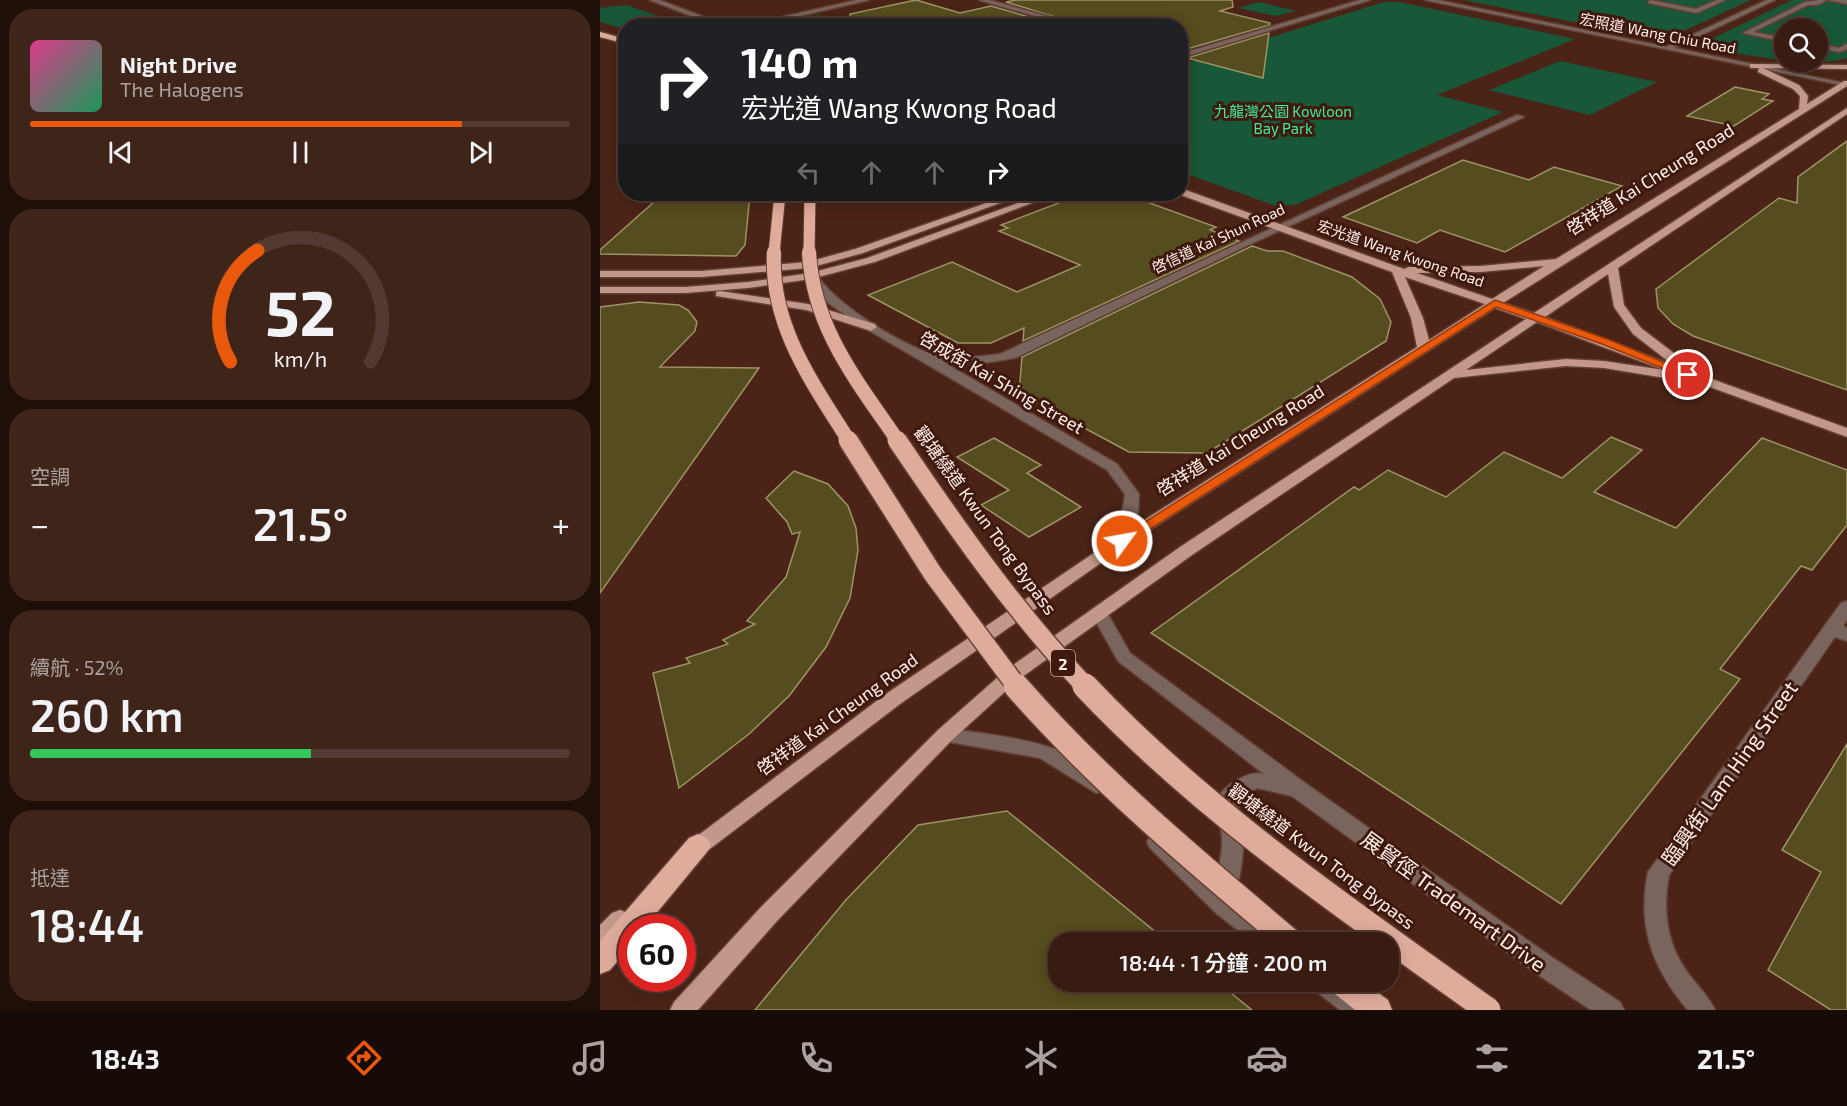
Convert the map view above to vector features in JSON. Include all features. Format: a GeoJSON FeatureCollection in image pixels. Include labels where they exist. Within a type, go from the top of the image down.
{"type":"FeatureCollection","features":[{"type":"Feature","properties":{"kind":"highway"},"geometry":{"type":"LineString","coordinates":[[600,34],[618,40]]}},
{"type":"Feature","properties":{"kind":"highway"},"geometry":{"type":"LineString","coordinates":[[779,201],[773,273],[776,298],[790,340],[810,378],[947,597],[1016,686],[1068,745],[1141,817],[1279,932]]}},
{"type":"Feature","properties":{"kind":"highway","name":"觀塘繞道 Kwun Tong Bypass"},"geometry":{"type":"LineString","coordinates":[[810,201],[807,264],[819,313],[830,337],[961,535],[1022,616],[1091,693],[1184,780],[1341,904],[1488,1010]]}},
{"type":"Feature","properties":{"kind":"highway"},"geometry":{"type":"LineString","coordinates":[[600,961],[698,845]]}},
{"type":"Feature","properties":{"kind":"highway"},"geometry":{"type":"LineString","coordinates":[[1354,992],[1378,1010]]}},
{"type":"Feature","properties":{"kind":"main road"},"geometry":{"type":"LineString","coordinates":[[1753,66],[1847,67]]}},
{"type":"Feature","properties":{"kind":"main road"},"geometry":{"type":"LineString","coordinates":[[1753,66],[1796,87],[1804,96],[1803,111]]}},
{"type":"Feature","properties":{"kind":"main road","name":"啓祥道 Kai Cheung Road"},"geometry":{"type":"LineString","coordinates":[[600,940],[698,845],[893,699],[1122,541],[1560,261],[1846,84]]}},
{"type":"Feature","properties":{"kind":"main road"},"geometry":{"type":"LineString","coordinates":[[682,1010],[769,914],[945,735],[1012,675],[1186,551],[1836,117],[1847,112]]}},
{"type":"Feature","properties":{"kind":"main road","name":"宏光道 Wang Kwong Road"},"geometry":{"type":"LineString","coordinates":[[1188,194],[1397,270],[1606,342],[1708,383],[1847,433]]}},
{"type":"Feature","properties":{"kind":"main road"},"geometry":{"type":"LineString","coordinates":[[600,274],[810,271],[1001,201]]}},
{"type":"Feature","properties":{"kind":"main road"},"geometry":{"type":"LineString","coordinates":[[600,290],[685,290],[748,285],[871,260],[1032,201]]}},
{"type":"Feature","properties":{"kind":"main road"},"geometry":{"type":"LineString","coordinates":[[1424,350],[1421,326],[1416,311],[1397,270],[1481,269],[1560,261]]}},
{"type":"Feature","properties":{"kind":"main road"},"geometry":{"type":"LineString","coordinates":[[1613,268],[1618,305],[1637,332],[1708,383]]}},
{"type":"Feature","properties":{"kind":"main road"},"geometry":{"type":"LineString","coordinates":[[685,290],[798,305],[871,327]]}},
{"type":"Feature","properties":{"kind":"main road"},"geometry":{"type":"LineString","coordinates":[[1450,376],[1536,364],[1583,363],[1635,368],[1708,383]]}},
{"type":"Feature","properties":{"kind":"street"},"geometry":{"type":"LineString","coordinates":[[653,0],[703,18]]}},
{"type":"Feature","properties":{"kind":"street"},"geometry":{"type":"LineString","coordinates":[[782,18],[866,0]]}},
{"type":"Feature","properties":{"kind":"street"},"geometry":{"type":"LineString","coordinates":[[982,0],[1049,18]]}},
{"type":"Feature","properties":{"kind":"street"},"geometry":{"type":"LineString","coordinates":[[1188,53],[1367,0]]}},
{"type":"Feature","properties":{"kind":"street","name":"宏照道 Wang Chiu Road"},"geometry":{"type":"LineString","coordinates":[[1428,0],[1846,84]]}},
{"type":"Feature","properties":{"kind":"street"},"geometry":{"type":"LineString","coordinates":[[1656,0],[1650,2],[1696,11],[1722,0]]}},
{"type":"Feature","properties":{"kind":"street"},"geometry":{"type":"LineString","coordinates":[[1667,49],[1772,0]]}},
{"type":"Feature","properties":{"kind":"street"},"geometry":{"type":"LineString","coordinates":[[1776,18],[1807,3],[1816,4],[1824,0]]}},
{"type":"Feature","properties":{"kind":"street"},"geometry":{"type":"LineString","coordinates":[[1831,0],[1847,2]]}},
{"type":"Feature","properties":{"kind":"street"},"geometry":{"type":"LineString","coordinates":[[1774,19],[1746,33],[1774,38]]}},
{"type":"Feature","properties":{"kind":"street"},"geometry":{"type":"LineString","coordinates":[[1828,48],[1840,50],[1847,46]]}},
{"type":"Feature","properties":{"kind":"street","name":"啓信道 Kai Shun Road"},"geometry":{"type":"LineString","coordinates":[[924,356],[963,362],[992,360],[1011,355],[1520,117]]}},
{"type":"Feature","properties":{"kind":"street","name":"啓成街 Kai Shing Street"},"geometry":{"type":"LineString","coordinates":[[810,271],[823,292],[871,327],[1112,467],[1132,494],[1130,514],[1122,541]]}},
{"type":"Feature","properties":{"kind":"street","name":"臨興街 Lam Hing Street"},"geometry":{"type":"LineString","coordinates":[[1703,1010],[1686,992],[1669,966],[1658,940],[1653,916],[1653,894],[1659,873],[1666,858],[1840,632],[1847,607]]}},
{"type":"Feature","properties":{"kind":"street","name":"展貿徑 Trademart Drive"},"geometry":{"type":"LineString","coordinates":[[1099,613],[1124,657],[1298,789],[1542,964],[1612,1010]]}},
{"type":"Feature","properties":{"kind":"street"},"geometry":{"type":"LineString","coordinates":[[945,735],[1044,752],[1078,770],[1225,907],[1257,932]]}},
{"type":"Feature","properties":{"kind":"street","name":"展貿徑 Trademart Drive"},"geometry":{"type":"LineString","coordinates":[[1225,907],[1233,840],[1226,812],[1231,793],[1255,780],[1298,789]]}},
{"type":"Feature","properties":{"kind":"street"},"geometry":{"type":"LineString","coordinates":[[1336,992],[1359,1010]]}},
{"type":"Feature","properties":{"kind":"green space"},"geometry":{"type":"Polygon","coordinates":[[[1464,0],[1751,0],[1670,37],[1654,38],[1464,0]]]}},
{"type":"Feature","properties":{"kind":"green space"},"geometry":{"type":"Polygon","coordinates":[[[1792,0],[1847,0],[1847,58],[1828,61],[1828,18],[1774,18],[1774,59],[1706,48],[1701,44],[1792,0]]]}},
{"type":"Feature","properties":{"kind":"green space"},"geometry":{"type":"Polygon","coordinates":[[[1258,2],[1296,11],[1276,16],[1239,8],[1258,2]]]}},
{"type":"Feature","properties":{"kind":"green space","name":"九龍灣公園 Kowloon Bay Park"},"geometry":{"type":"Polygon","coordinates":[[[1384,2],[1399,2],[1575,39],[1437,95],[1503,112],[1297,204],[1276,206],[1188,175],[1188,63],[1384,2]]]}},
{"type":"Feature","properties":{"kind":"green space"},"geometry":{"type":"Polygon","coordinates":[[[627,5],[663,18],[618,18],[618,27],[600,22],[600,8],[627,5]]]}},
{"type":"Feature","properties":{"kind":"green space"},"geometry":{"type":"Polygon","coordinates":[[[819,15],[829,18],[805,18],[819,15]]]}},
{"type":"Feature","properties":{"kind":"green space"},"geometry":{"type":"Polygon","coordinates":[[[1560,61],[1657,82],[1590,115],[1489,90],[1560,61]]]}},
{"type":"Feature","properties":{"kind":"building"},"geometry":{"type":"Polygon","coordinates":[[[916,0],[960,13],[991,6],[1032,18],[850,18],[850,14],[916,0]]]}},
{"type":"Feature","properties":{"kind":"building"},"geometry":{"type":"Polygon","coordinates":[[[1016,0],[1232,0],[1233,7],[1220,11],[1270,23],[1270,25],[1188,49],[1188,18],[1058,18],[1006,2],[1016,0]]]}},
{"type":"Feature","properties":{"kind":"building"},"geometry":{"type":"Polygon","coordinates":[[[1269,33],[1263,78],[1188,58],[1269,33]]]}},
{"type":"Feature","properties":{"kind":"building"},"geometry":{"type":"Polygon","coordinates":[[[1735,87],[1769,94],[1762,99],[1773,101],[1734,126],[1687,116],[1735,87]]]}},
{"type":"Feature","properties":{"kind":"building"},"geometry":{"type":"Polygon","coordinates":[[[1847,141],[1847,390],[1693,336],[1673,324],[1658,308],[1656,289],[1779,198],[1797,203],[1798,177],[1847,141]]]}},
{"type":"Feature","properties":{"kind":"building"},"geometry":{"type":"Polygon","coordinates":[[[1463,160],[1529,180],[1554,167],[1622,186],[1505,252],[1440,230],[1417,243],[1343,217],[1463,160]]]}},
{"type":"Feature","properties":{"kind":"building"},"geometry":{"type":"Polygon","coordinates":[[[655,201],[749,201],[745,245],[736,256],[600,254],[600,250],[655,201]]]}},
{"type":"Feature","properties":{"kind":"building"},"geometry":{"type":"Polygon","coordinates":[[[1064,201],[1144,201],[1216,227],[1210,230],[1239,241],[1023,341],[1024,328],[991,343],[958,343],[868,295],[952,262],[1017,292],[1080,265],[999,231],[1008,228],[1001,225],[1064,201]]]}},
{"type":"Feature","properties":{"kind":"building"},"geometry":{"type":"Polygon","coordinates":[[[1252,246],[1267,251],[1283,251],[1352,277],[1380,299],[1391,322],[1386,341],[1207,453],[1129,452],[1019,393],[1022,357],[1252,246]]]}},
{"type":"Feature","properties":{"kind":"building"},"geometry":{"type":"Polygon","coordinates":[[[639,302],[679,305],[688,310],[697,322],[695,331],[660,367],[759,368],[600,593],[600,307],[639,302]]]}},
{"type":"Feature","properties":{"kind":"building"},"geometry":{"type":"Polygon","coordinates":[[[1611,437],[1642,450],[1594,492],[1676,528],[1762,438],[1847,470],[1847,525],[1812,570],[1801,566],[1720,669],[1740,679],[1561,904],[1151,633],[1354,487],[1359,490],[1388,470],[1446,497],[1504,452],[1562,478],[1611,437]]]}},
{"type":"Feature","properties":{"kind":"building"},"geometry":{"type":"Polygon","coordinates":[[[994,438],[1041,465],[1027,473],[1081,507],[1029,537],[981,505],[1009,490],[957,457],[994,438]]]}},
{"type":"Feature","properties":{"kind":"building"},"geometry":{"type":"Polygon","coordinates":[[[794,471],[828,484],[848,506],[856,528],[858,550],[850,598],[826,647],[789,696],[749,734],[679,788],[653,673],[690,663],[686,658],[728,644],[723,640],[755,624],[747,621],[786,577],[800,532],[792,534],[787,522],[766,498],[794,471]]]}},
{"type":"Feature","properties":{"kind":"building"},"geometry":{"type":"Polygon","coordinates":[[[1847,744],[1847,1010],[1831,1010],[1768,970],[1821,872],[1782,850],[1847,744]]]}},
{"type":"Feature","properties":{"kind":"building"},"geometry":{"type":"Polygon","coordinates":[[[1007,811],[1156,932],[1048,932],[1048,992],[1230,992],[1252,1010],[755,1010],[845,901],[918,825],[1007,811]]]}},
{"type":"Feature","properties":{"kind":"route"},"geometry":{"type":"LineString","coordinates":[[1122,541],[1495,303],[1606,342],[1688,375]]}}]}
